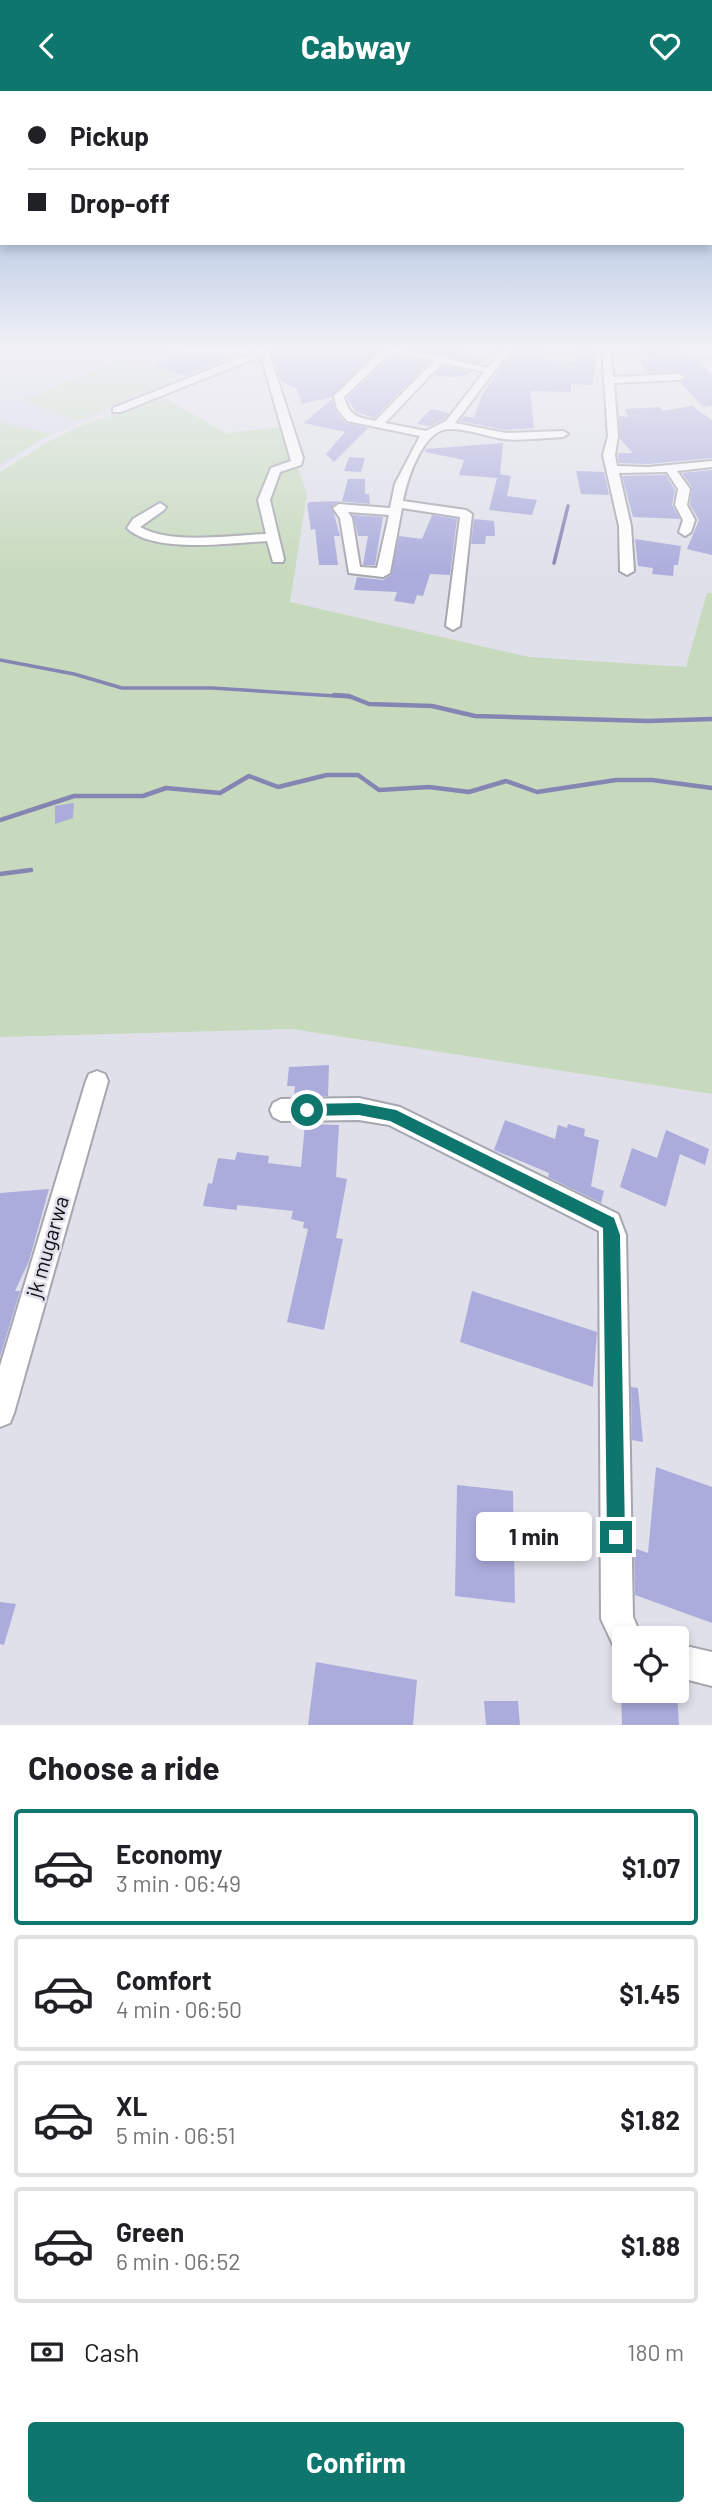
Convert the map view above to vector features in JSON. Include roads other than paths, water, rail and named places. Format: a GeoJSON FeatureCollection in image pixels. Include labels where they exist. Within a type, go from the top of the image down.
{"type":"FeatureCollection","features":[{"type":"Feature","properties":{"kind":"street"},"geometry":{"type":"LineString","coordinates":[[278,559],[264,501],[275,470],[297,463],[287,424]]}},
{"type":"Feature","properties":{"kind":"street"},"geometry":{"type":"LineString","coordinates":[[379,424],[427,434]]}},
{"type":"Feature","properties":{"kind":"street"},"geometry":{"type":"LineString","coordinates":[[612,424],[613,436],[609,455],[625,526],[627,571]]}},
{"type":"Feature","properties":{"kind":"street"},"geometry":{"type":"LineString","coordinates":[[453,626],[466,514],[396,508],[339,508],[346,518],[354,570],[383,573],[396,508],[403,477],[427,434],[447,425],[506,436],[563,434]]}},
{"type":"Feature","properties":{"kind":"street"},"geometry":{"type":"LineString","coordinates":[[611,469],[712,464]]}},
{"type":"Feature","properties":{"kind":"street"},"geometry":{"type":"LineString","coordinates":[[670,468],[684,489],[681,505],[688,520],[685,532]]}},
{"type":"Feature","properties":{"kind":"street"},"geometry":{"type":"LineString","coordinates":[[160,507],[137,522],[133,529],[147,537],[194,540],[272,537]]}},
{"type":"Feature","properties":{"kind":"street","name":"jk mugarwa"},"geometry":{"type":"LineString","coordinates":[[0,1413],[97,1081]]}},
{"type":"Feature","properties":{"kind":"street"},"geometry":{"type":"LineString","coordinates":[[281,1111],[359,1109],[392,1115],[609,1223],[613,1235],[617,1619],[620,1626]]}},
{"type":"Feature","properties":{"kind":"street"},"geometry":{"type":"LineString","coordinates":[[689,1663],[712,1669]]}},
{"type":"Feature","properties":{"kind":"waterway"},"geometry":{"type":"LineString","coordinates":[[554,563],[568,506]]}},
{"type":"Feature","properties":{"kind":"waterway"},"geometry":{"type":"LineString","coordinates":[[0,660],[74,674],[122,688],[212,688],[351,697]]}},
{"type":"Feature","properties":{"kind":"waterway"},"geometry":{"type":"LineString","coordinates":[[334,695],[349,696],[369,704],[432,706],[475,716],[648,721],[712,719]]}},
{"type":"Feature","properties":{"kind":"waterway"},"geometry":{"type":"LineString","coordinates":[[0,820],[74,796],[143,796],[166,788],[220,793],[249,776],[278,787],[327,775],[358,775],[379,790],[429,787],[469,792],[506,781],[537,792],[616,780],[652,780],[712,788]]}},
{"type":"Feature","properties":{"kind":"waterway"},"geometry":{"type":"LineString","coordinates":[[0,874],[31,870]]}}]}
